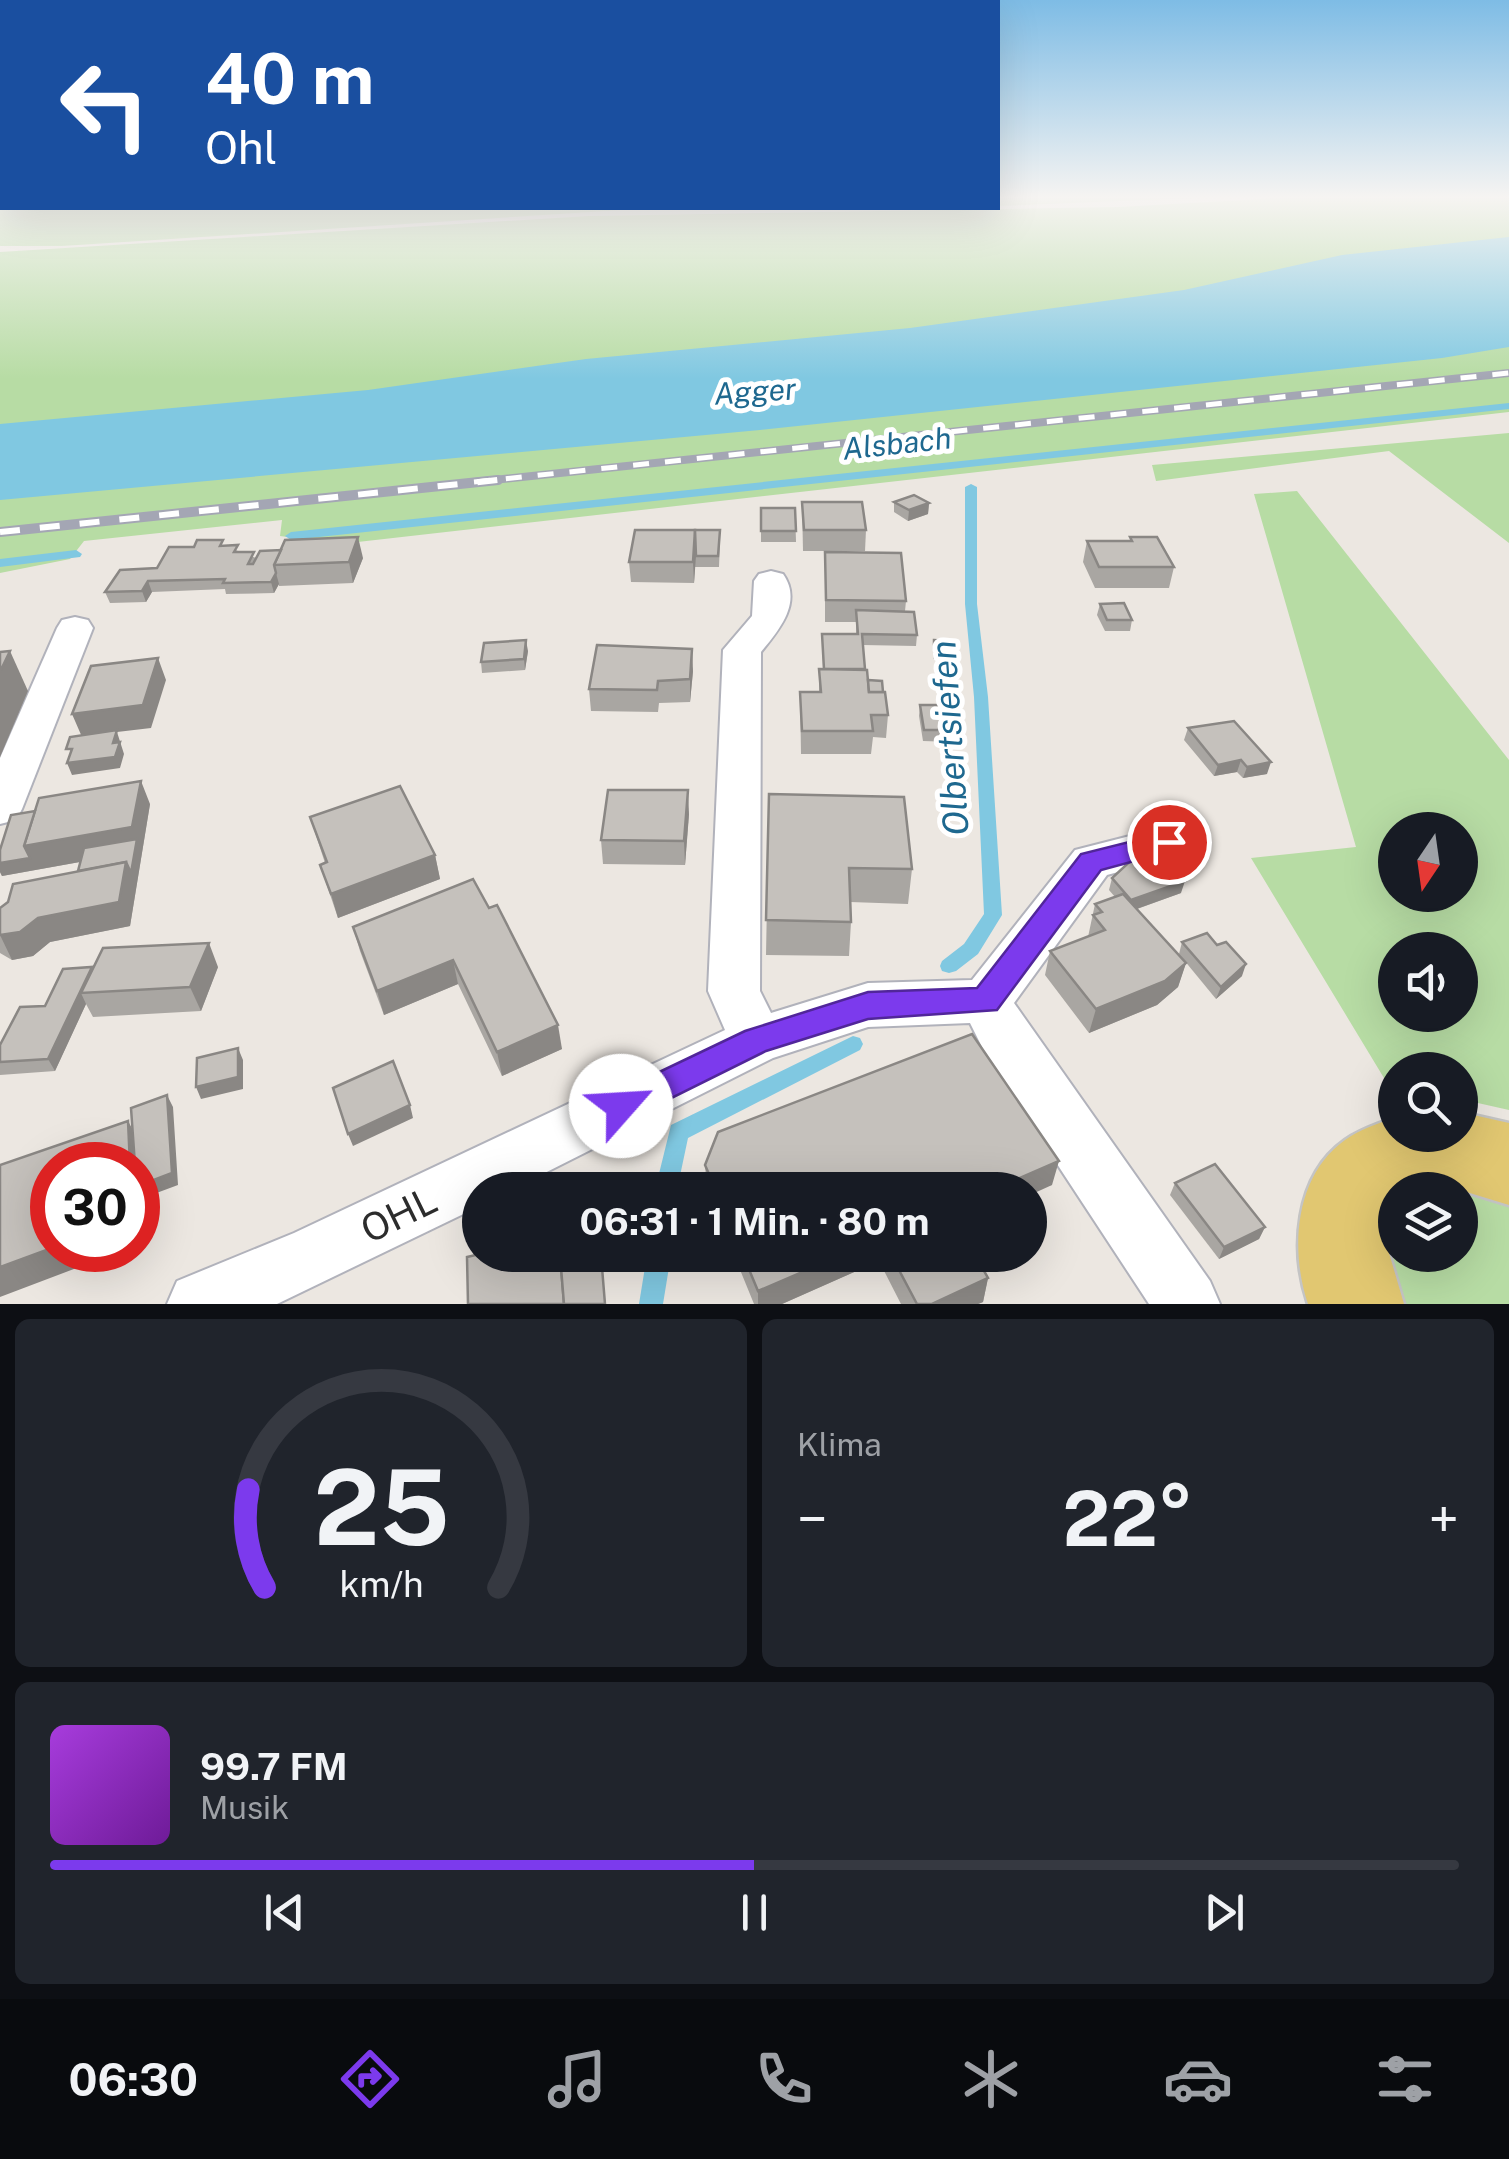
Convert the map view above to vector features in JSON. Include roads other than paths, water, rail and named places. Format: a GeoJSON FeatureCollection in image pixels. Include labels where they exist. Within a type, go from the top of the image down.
{"type":"FeatureCollection","features":[{"type":"Feature","properties":{"kind":"main road"},"geometry":{"type":"LineString","coordinates":[[1356,1304],[1340,1252],[1343,1212],[1359,1180],[1388,1160],[1425,1150],[1469,1152],[1509,1164]]}},
{"type":"Feature","properties":{"kind":"street"},"geometry":{"type":"LineString","coordinates":[[757,1040],[734,991],[742,650],[770,618],[771,581]]}},
{"type":"Feature","properties":{"kind":"street"},"geometry":{"type":"LineString","coordinates":[[0,809],[74,628]]}},
{"type":"Feature","properties":{"kind":"street"},"geometry":{"type":"LineString","coordinates":[[1169,842],[1091,862],[986,1001],[1007,1043],[1186,1304]]}},
{"type":"Feature","properties":{"kind":"street","name":"OHL"},"geometry":{"type":"LineString","coordinates":[[200,1304],[316,1255],[757,1040],[868,1006],[986,1001]]}},
{"type":"Feature","properties":{"kind":"water","name":"Agger"},"geometry":{"type":"Polygon","coordinates":[[[1329,258],[1509,258],[1509,347],[1442,358],[760,430],[0,500],[0,424],[368,390],[586,359],[910,328],[1184,290],[1329,258]]]}},
{"type":"Feature","properties":{"kind":"waterway","name":"Alsbach"},"geometry":{"type":"LineString","coordinates":[[291,536],[1509,406]]}},
{"type":"Feature","properties":{"kind":"waterway","name":"Olbertsiefen"},"geometry":{"type":"LineString","coordinates":[[949,966],[971,949],[993,915],[981,697],[971,604],[971,487]]}},
{"type":"Feature","properties":{"kind":"waterway","name":"Alsbach"},"geometry":{"type":"LineString","coordinates":[[0,563],[76,554]]}},
{"type":"Feature","properties":{"kind":"waterway","name":"Olbertsiefen"},"geometry":{"type":"LineString","coordinates":[[670,1172],[679,1132],[853,1044]]}},
{"type":"Feature","properties":{"kind":"waterway","name":"Olbertsiefen"},"geometry":{"type":"LineString","coordinates":[[651,1304],[656,1272]]}},
{"type":"Feature","properties":{"kind":"railway"},"geometry":{"type":"LineString","coordinates":[[474,482],[1509,373]]}},
{"type":"Feature","properties":{"kind":"railway"},"geometry":{"type":"LineString","coordinates":[[0,532],[498,480]]}}]}
